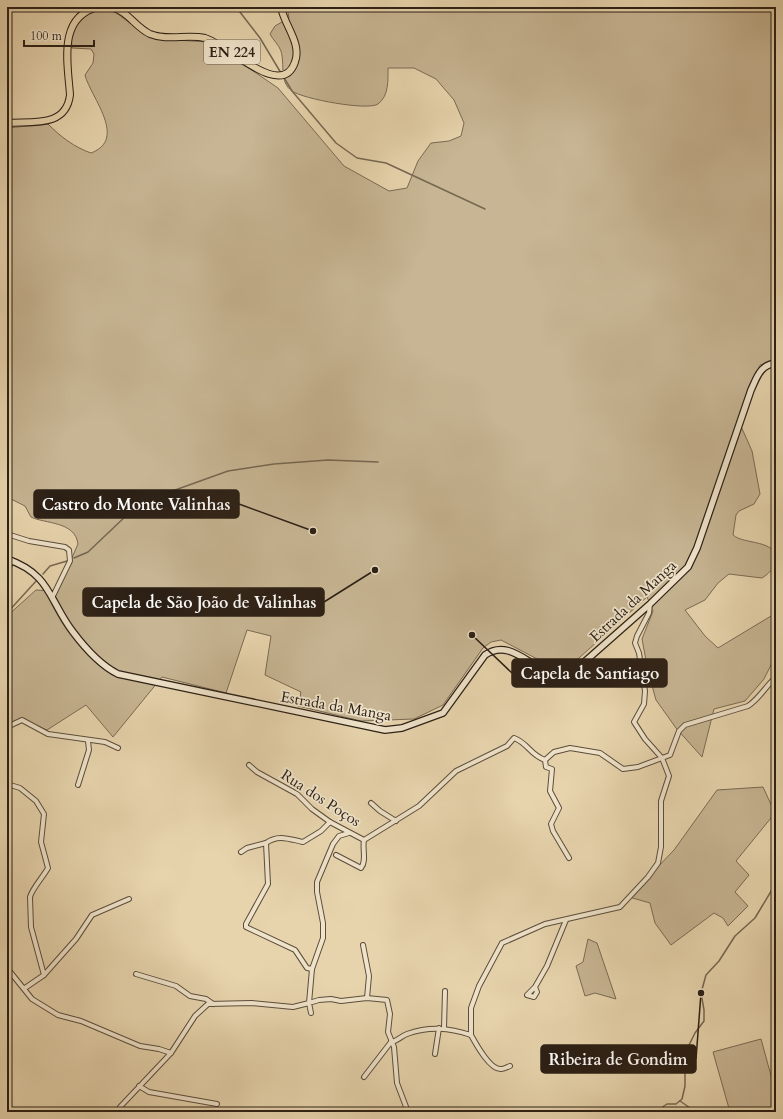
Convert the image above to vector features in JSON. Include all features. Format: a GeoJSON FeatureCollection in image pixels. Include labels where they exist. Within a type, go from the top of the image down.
{"type":"FeatureCollection","features":[{"type":"Feature","properties":{"kind":"main road"},"geometry":{"type":"LineString","coordinates":[[7,123],[49,120],[58,118],[63,114],[69,103],[70,95],[67,41],[70,30],[74,21],[82,14],[98,7]]}},
{"type":"Feature","properties":{"kind":"main road","name":"EN 224"},"geometry":{"type":"LineString","coordinates":[[111,7],[122,11],[141,29],[152,35],[193,37],[214,41],[261,72],[279,76],[288,72],[293,67],[297,54],[295,42],[281,7]]}},
{"type":"Feature","properties":{"kind":"street","name":"Estrada da Manga"},"geometry":{"type":"LineString","coordinates":[[9,560],[27,568],[42,580],[53,596],[72,632],[105,667],[118,674],[385,730],[402,728],[443,713],[485,655],[491,651],[511,650],[551,673],[562,675],[573,672],[650,604],[688,567],[697,548],[751,390],[760,370],[769,364],[776,363]]}},
{"type":"Feature","properties":{"kind":"street"},"geometry":{"type":"LineString","coordinates":[[7,534],[29,541],[65,547],[69,550],[70,561],[53,596]]}},
{"type":"Feature","properties":{"kind":"street"},"geometry":{"type":"LineString","coordinates":[[7,572],[9,560]]}},
{"type":"Feature","properties":{"kind":"street"},"geometry":{"type":"LineString","coordinates":[[510,1066],[500,1069],[496,1068],[483,1054],[471,1036],[471,1008],[479,986],[502,942],[545,924],[620,907],[648,877],[658,863],[661,847],[661,801],[669,776],[662,758],[645,739],[634,722],[644,704],[645,691],[639,652],[635,643],[649,613],[650,604]]}},
{"type":"Feature","properties":{"kind":"street"},"geometry":{"type":"LineString","coordinates":[[569,858],[551,824],[559,808],[550,791],[552,770],[546,767],[545,760],[554,752],[570,748],[600,753],[623,769],[638,767],[670,755],[680,731],[685,726],[748,706],[754,702],[767,685],[776,677]]}},
{"type":"Feature","properties":{"kind":"street"},"geometry":{"type":"LineString","coordinates":[[7,727],[22,720],[48,734],[105,742],[118,748]]}},
{"type":"Feature","properties":{"kind":"street","name":"Rua dos Poços"},"geometry":{"type":"LineString","coordinates":[[250,765],[257,772],[297,794],[312,809],[330,822],[364,840],[419,806],[456,771],[507,746],[514,738],[521,740],[536,757],[545,760]]}},
{"type":"Feature","properties":{"kind":"street"},"geometry":{"type":"LineString","coordinates":[[78,785],[89,750],[88,740]]}},
{"type":"Feature","properties":{"kind":"street"},"geometry":{"type":"LineString","coordinates":[[7,784],[20,788],[36,801],[44,814],[41,842],[48,868],[42,880],[31,892],[30,897],[32,927],[44,975]]}},
{"type":"Feature","properties":{"kind":"street"},"geometry":{"type":"LineString","coordinates":[[371,803],[380,811],[396,820]]}},
{"type":"Feature","properties":{"kind":"street"},"geometry":{"type":"LineString","coordinates":[[241,852],[247,848],[283,837],[303,842],[321,831],[330,822]]}},
{"type":"Feature","properties":{"kind":"street"},"geometry":{"type":"LineString","coordinates":[[311,1013],[309,1003],[312,969],[323,938],[323,924],[316,892],[317,882],[339,836],[349,833]]}},
{"type":"Feature","properties":{"kind":"street"},"geometry":{"type":"LineString","coordinates":[[336,854],[361,868],[364,865],[362,846],[364,840]]}},
{"type":"Feature","properties":{"kind":"street"},"geometry":{"type":"LineString","coordinates":[[266,843],[268,884],[246,924],[246,927],[295,950],[307,968],[312,969]]}},
{"type":"Feature","properties":{"kind":"street"},"geometry":{"type":"LineString","coordinates":[[25,988],[44,975],[76,939],[92,915],[129,899]]}},
{"type":"Feature","properties":{"kind":"street"},"geometry":{"type":"LineString","coordinates":[[535,987],[556,946],[566,920]]}},
{"type":"Feature","properties":{"kind":"street"},"geometry":{"type":"LineString","coordinates":[[363,945],[369,976],[367,998]]}},
{"type":"Feature","properties":{"kind":"street"},"geometry":{"type":"LineString","coordinates":[[7,968],[25,988],[32,999],[58,1015],[82,1020],[140,1046],[159,1049],[170,1054]]}},
{"type":"Feature","properties":{"kind":"street"},"geometry":{"type":"LineString","coordinates":[[136,974],[176,986],[190,996],[206,999],[213,1004]]}},
{"type":"Feature","properties":{"kind":"street"},"geometry":{"type":"LineString","coordinates":[[444,1028],[445,991]]}},
{"type":"Feature","properties":{"kind":"street"},"geometry":{"type":"LineString","coordinates":[[118,1110],[170,1054],[195,1016],[208,1004],[252,1003],[293,1007],[319,1000],[341,1001],[367,998],[387,1000],[390,1014],[388,1032],[394,1047],[397,1083],[408,1112]]}},
{"type":"Feature","properties":{"kind":"street"},"geometry":{"type":"LineString","coordinates":[[435,1054],[439,1028]]}},
{"type":"Feature","properties":{"kind":"street"},"geometry":{"type":"LineString","coordinates":[[364,1077],[391,1042],[396,1041],[405,1034],[444,1028],[471,1036]]}},
{"type":"Feature","properties":{"kind":"street"},"geometry":{"type":"LineString","coordinates":[[139,1086],[149,1092],[217,1104]]}},
{"type":"Feature","properties":{"kind":"street"},"geometry":{"type":"LineString","coordinates":[[118,1110],[130,1112]]}},
{"type":"Feature","properties":{"kind":"shaded area"},"geometry":{"type":"Polygon","coordinates":[[[287,7],[776,7],[776,359],[760,365],[747,394],[740,424],[752,451],[760,494],[754,504],[739,511],[736,515],[733,535],[772,549],[775,554],[776,561],[772,569],[762,578],[729,574],[718,583],[705,600],[685,610],[705,636],[718,648],[776,613],[776,655],[764,679],[745,701],[714,709],[702,757],[676,728],[656,700],[648,671],[642,639],[653,611],[647,597],[570,666],[541,661],[501,640],[491,642],[483,648],[443,705],[414,719],[361,721],[298,706],[301,692],[265,675],[271,636],[247,630],[226,693],[162,677],[113,737],[86,705],[47,730],[22,719],[7,726],[7,616],[36,590],[52,591],[59,587],[78,544],[76,537],[66,527],[31,517],[25,506],[7,497],[7,128],[48,124],[68,141],[85,151],[91,153],[102,147],[107,138],[107,128],[104,117],[85,75],[93,63],[94,54],[91,49],[72,48],[71,34],[81,18],[93,11],[109,10],[114,11],[139,30],[157,39],[209,42],[218,47],[278,88],[344,166],[389,191],[407,188],[418,161],[431,143],[449,141],[461,136],[464,123],[454,100],[436,79],[414,68],[388,68],[387,88],[384,97],[378,104],[372,106],[335,103],[298,94],[292,91],[285,83],[281,51],[270,34],[275,26],[289,18],[287,7]]]}},
{"type":"Feature","properties":{"kind":"shaded area"},"geometry":{"type":"Polygon","coordinates":[[[763,787],[775,813],[736,861],[749,875],[735,892],[748,906],[728,926],[723,918],[714,913],[671,945],[655,923],[650,903],[629,897],[674,850],[717,790],[763,787]]]}},
{"type":"Feature","properties":{"kind":"shaded area"},"geometry":{"type":"Polygon","coordinates":[[[588,939],[597,943],[616,999],[595,993],[585,996],[576,966],[583,962],[588,939]]]}},
{"type":"Feature","properties":{"kind":"shaded area"},"geometry":{"type":"Polygon","coordinates":[[[761,1039],[776,1094],[776,1112],[730,1112],[713,1052],[761,1039]]]}},
{"type":"Feature","properties":{"kind":"waterway"},"geometry":{"type":"LineString","coordinates":[[236,7],[260,38],[281,73]]}},
{"type":"Feature","properties":{"kind":"waterway"},"geometry":{"type":"LineString","coordinates":[[283,76],[292,91],[336,143],[357,158],[386,163],[485,209]]}},
{"type":"Feature","properties":{"kind":"waterway"},"geometry":{"type":"LineString","coordinates":[[74,558],[88,552],[128,514],[164,494],[228,471],[274,464],[328,460],[378,462]]}},
{"type":"Feature","properties":{"kind":"waterway"},"geometry":{"type":"LineString","coordinates":[[43,574],[50,566],[67,561]]}},
{"type":"Feature","properties":{"kind":"waterway"},"geometry":{"type":"LineString","coordinates":[[7,613],[37,580]]}},
{"type":"Feature","properties":{"kind":"waterway"},"geometry":{"type":"LineString","coordinates":[[655,1112],[667,1104],[676,1104],[682,1099],[685,1086],[685,1072],[689,1045],[695,1033],[704,1021],[701,993],[706,975],[719,961],[735,936],[755,918],[776,883]]}},
{"type":"Feature","properties":{"kind":"waterway"},"geometry":{"type":"LineString","coordinates":[[680,1101],[696,1112]]}},
{"type":"Feature","properties":{"kind":"place","name":"Castro do Monte Valinhas"},"geometry":{"type":"Point","coordinates":[313,531]}},
{"type":"Feature","properties":{"kind":"place","name":"Capela de São João de Valinhas"},"geometry":{"type":"Point","coordinates":[375,570]}},
{"type":"Feature","properties":{"kind":"place","name":"Capela de Santiago"},"geometry":{"type":"Point","coordinates":[472,635]}},
{"type":"Feature","properties":{"kind":"place","name":"Ribeira de Gondim"},"geometry":{"type":"Point","coordinates":[701,993]}}]}
